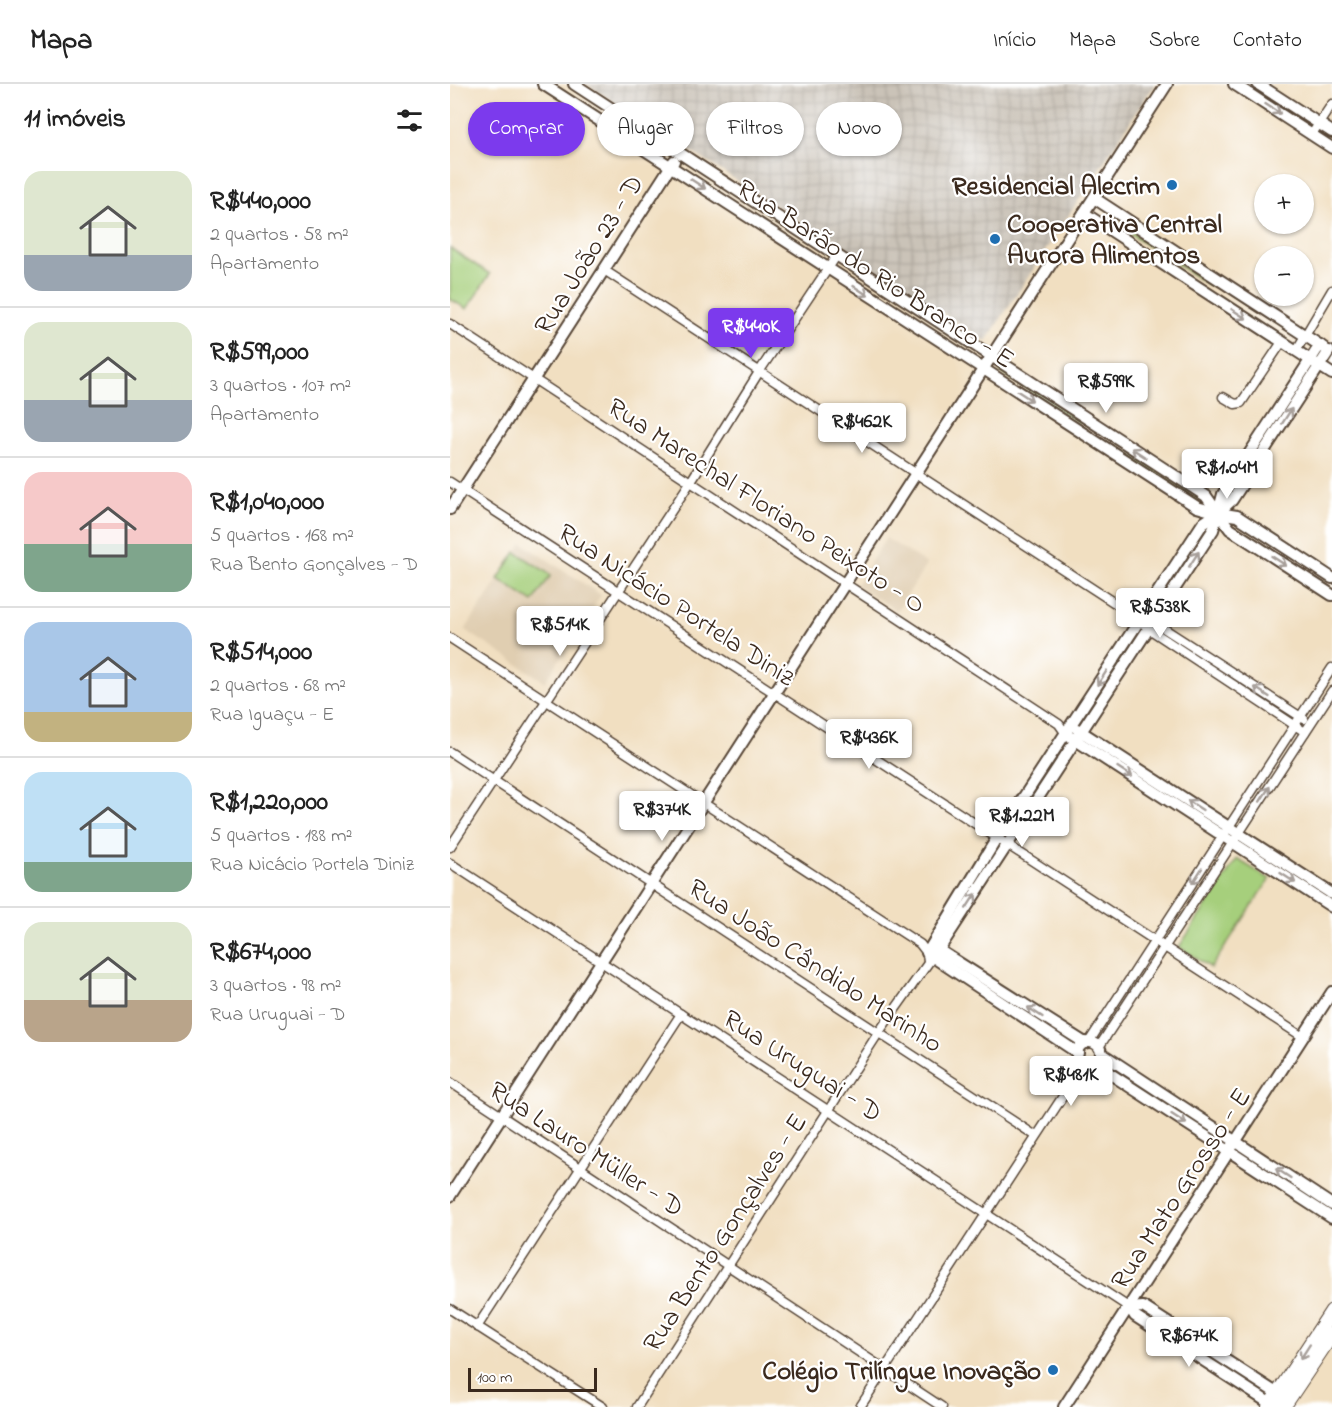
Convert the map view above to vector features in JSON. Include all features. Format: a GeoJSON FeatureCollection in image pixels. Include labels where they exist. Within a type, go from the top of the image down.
{"type":"FeatureCollection","features":[{"type":"Feature","properties":{"kind":"main road"},"geometry":{"type":"LineString","coordinates":[[1280,1404],[1332,1311]]}},
{"type":"Feature","properties":{"kind":"main road"},"geometry":{"type":"LineString","coordinates":[[1280,1404],[1332,1334]]}},
{"type":"Feature","properties":{"kind":"street","name":"Rua Barão do Rio Branco - E"},"geometry":{"type":"LineString","coordinates":[[543,84],[1197,507],[1237,516],[1332,578]]}},
{"type":"Feature","properties":{"kind":"street","name":"Rua Barão do Rio Branco - E"},"geometry":{"type":"LineString","coordinates":[[574,84],[602,102]]}},
{"type":"Feature","properties":{"kind":"street"},"geometry":{"type":"LineString","coordinates":[[450,1197],[1167,84]]}},
{"type":"Feature","properties":{"kind":"street"},"geometry":{"type":"LineString","coordinates":[[1234,84],[1332,148]]}},
{"type":"Feature","properties":{"kind":"street"},"geometry":{"type":"LineString","coordinates":[[1258,84],[1332,132]]}},
{"type":"Feature","properties":{"kind":"street"},"geometry":{"type":"LineString","coordinates":[[1312,134],[1332,104]]}},
{"type":"Feature","properties":{"kind":"street","name":"Rua João 23 - D"},"geometry":{"type":"LineString","coordinates":[[450,509],[678,156]]}},
{"type":"Feature","properties":{"kind":"street","name":"Rua Barão do Rio Branco - E"},"geometry":{"type":"LineString","coordinates":[[686,156],[1206,496],[1230,529],[1332,595]]}},
{"type":"Feature","properties":{"kind":"street"},"geometry":{"type":"LineString","coordinates":[[1074,733],[1139,618],[1203,524],[1232,500],[1267,436],[1315,363],[1327,349],[1094,198]]}},
{"type":"Feature","properties":{"kind":"street"},"geometry":{"type":"LineString","coordinates":[[762,226],[773,213]]}},
{"type":"Feature","properties":{"kind":"street"},"geometry":{"type":"LineString","coordinates":[[1084,213],[1332,374]]}},
{"type":"Feature","properties":{"kind":"street"},"geometry":{"type":"LineString","coordinates":[[450,846],[691,481],[826,268],[837,255]]}},
{"type":"Feature","properties":{"kind":"street"},"geometry":{"type":"LineString","coordinates":[[604,270],[1226,674],[1305,732]]}},
{"type":"Feature","properties":{"kind":"street"},"geometry":{"type":"LineString","coordinates":[[1213,296],[1223,281]]}},
{"type":"Feature","properties":{"kind":"street"},"geometry":{"type":"LineString","coordinates":[[1296,351],[1332,290]]}},
{"type":"Feature","properties":{"kind":"street"},"geometry":{"type":"LineString","coordinates":[[909,321],[918,308]]}},
{"type":"Feature","properties":{"kind":"street","name":"Rua Marechal Floriano Peixoto - O"},"geometry":{"type":"LineString","coordinates":[[450,324],[1226,832],[1332,894]]}},
{"type":"Feature","properties":{"kind":"street"},"geometry":{"type":"LineString","coordinates":[[1223,397],[1235,404],[1241,403],[1282,342]]}},
{"type":"Feature","properties":{"kind":"street"},"geometry":{"type":"LineString","coordinates":[[1092,440],[1100,427]]}},
{"type":"Feature","properties":{"kind":"street","name":"Rua Nicácio Portela Diniz"},"geometry":{"type":"LineString","coordinates":[[450,482],[1303,1037]]}},
{"type":"Feature","properties":{"kind":"street"},"geometry":{"type":"LineString","coordinates":[[1074,733],[1124,667],[1213,530],[1218,513]]}},
{"type":"Feature","properties":{"kind":"street"},"geometry":{"type":"LineString","coordinates":[[1299,573],[1307,562]]}},
{"type":"Feature","properties":{"kind":"street"},"geometry":{"type":"LineString","coordinates":[[1171,573],[1181,579]]}},
{"type":"Feature","properties":{"kind":"street"},"geometry":{"type":"LineString","coordinates":[[450,638],[547,699],[930,952],[1078,1053],[1089,1064],[1146,1097],[1230,1152],[1305,1194],[1332,1205]]}},
{"type":"Feature","properties":{"kind":"street"},"geometry":{"type":"LineString","coordinates":[[1114,660],[1124,667]]}},
{"type":"Feature","properties":{"kind":"street"},"geometry":{"type":"LineString","coordinates":[[1078,1053],[1155,941],[1332,668]]}},
{"type":"Feature","properties":{"kind":"street"},"geometry":{"type":"LineString","coordinates":[[1226,674],[1311,723]]}},
{"type":"Feature","properties":{"kind":"street"},"geometry":{"type":"LineString","coordinates":[[860,1407],[1036,1136],[1100,1050],[1332,691]]}},
{"type":"Feature","properties":{"kind":"street","name":"Rua Bento Gonçalves - E"},"geometry":{"type":"LineString","coordinates":[[637,1407],[930,952],[997,838],[1074,733]]}},
{"type":"Feature","properties":{"kind":"street","name":"Rua Bento Gonçalves - E"},"geometry":{"type":"LineString","coordinates":[[930,952],[1008,845],[1074,733]]}},
{"type":"Feature","properties":{"kind":"street","name":"Rua João Cândido Marinho"},"geometry":{"type":"LineString","coordinates":[[450,752],[1036,1136]]}},
{"type":"Feature","properties":{"kind":"street"},"geometry":{"type":"LineString","coordinates":[[1272,761],[1282,767]]}},
{"type":"Feature","properties":{"kind":"street","name":"Rua Marechal Floriano Peixoto - O"},"geometry":{"type":"LineString","coordinates":[[1236,838],[1332,907]]}},
{"type":"Feature","properties":{"kind":"street","name":"Rua Uruguai - D"},"geometry":{"type":"LineString","coordinates":[[450,863],[1130,1308],[1136,1316],[1202,1352],[1280,1404]]}},
{"type":"Feature","properties":{"kind":"street"},"geometry":{"type":"LineString","coordinates":[[930,952],[1100,1050],[1236,1142],[1305,1194],[1332,1218]]}},
{"type":"Feature","properties":{"kind":"street"},"geometry":{"type":"LineString","coordinates":[[1127,983],[1137,990]]}},
{"type":"Feature","properties":{"kind":"street","name":"Rua Mato Grosso - E"},"geometry":{"type":"LineString","coordinates":[[1065,1407],[1332,992]]}},
{"type":"Feature","properties":{"kind":"street"},"geometry":{"type":"LineString","coordinates":[[477,1327],[681,1014]]}},
{"type":"Feature","properties":{"kind":"street","name":"Rua Lauro Müller - D"},"geometry":{"type":"LineString","coordinates":[[450,1082],[942,1407]]}},
{"type":"Feature","properties":{"kind":"street"},"geometry":{"type":"LineString","coordinates":[[1146,1097],[1153,1087]]}},
{"type":"Feature","properties":{"kind":"street"},"geometry":{"type":"LineString","coordinates":[[450,1309],[603,1407]]}},
{"type":"Feature","properties":{"kind":"shaded area"},"geometry":{"type":"Polygon","coordinates":[[[586,84],[1155,84],[986,341],[694,153],[694,102],[614,102],[586,84]]]}},
{"type":"Feature","properties":{"kind":"shaded area"},"geometry":{"type":"Polygon","coordinates":[[[886,538],[927,564],[897,611],[856,585],[886,538]]]}},
{"type":"Feature","properties":{"kind":"shaded area"},"geometry":{"type":"Polygon","coordinates":[[[522,543],[601,595],[545,682],[465,630],[522,543]]]}},
{"type":"Feature","properties":{"kind":"green space"},"geometry":{"type":"Polygon","coordinates":[[[1108,216],[1214,286],[1207,284],[1106,219],[1108,216]]]}},
{"type":"Feature","properties":{"kind":"green space"},"geometry":{"type":"Polygon","coordinates":[[[450,248],[490,274],[467,309],[450,299],[450,248]]]}},
{"type":"Feature","properties":{"kind":"green space"},"geometry":{"type":"Polygon","coordinates":[[[1002,368],[1082,421],[1079,424],[1000,372],[1002,368]]]}},
{"type":"Feature","properties":{"kind":"green space"},"geometry":{"type":"Polygon","coordinates":[[[1117,445],[1204,502],[1202,505],[1115,448],[1117,445]]]}},
{"type":"Feature","properties":{"kind":"green space"},"geometry":{"type":"Polygon","coordinates":[[[516,552],[551,575],[533,602],[498,579],[516,552]]]}},
{"type":"Feature","properties":{"kind":"green space"},"geometry":{"type":"Polygon","coordinates":[[[1237,859],[1270,879],[1211,968],[1179,947],[1237,859]]]}},
{"type":"Feature","properties":{"kind":"place","name":"Residencial Alecrim"},"geometry":{"type":"Point","coordinates":[1172,185]}},
{"type":"Feature","properties":{"kind":"place","name":"Cooperativa Central Aurora Alimentos"},"geometry":{"type":"Point","coordinates":[995,239]}},
{"type":"Feature","properties":{"kind":"place","name":"Colégio Trilíngue Inovação"},"geometry":{"type":"Point","coordinates":[1053,1370]}}]}
